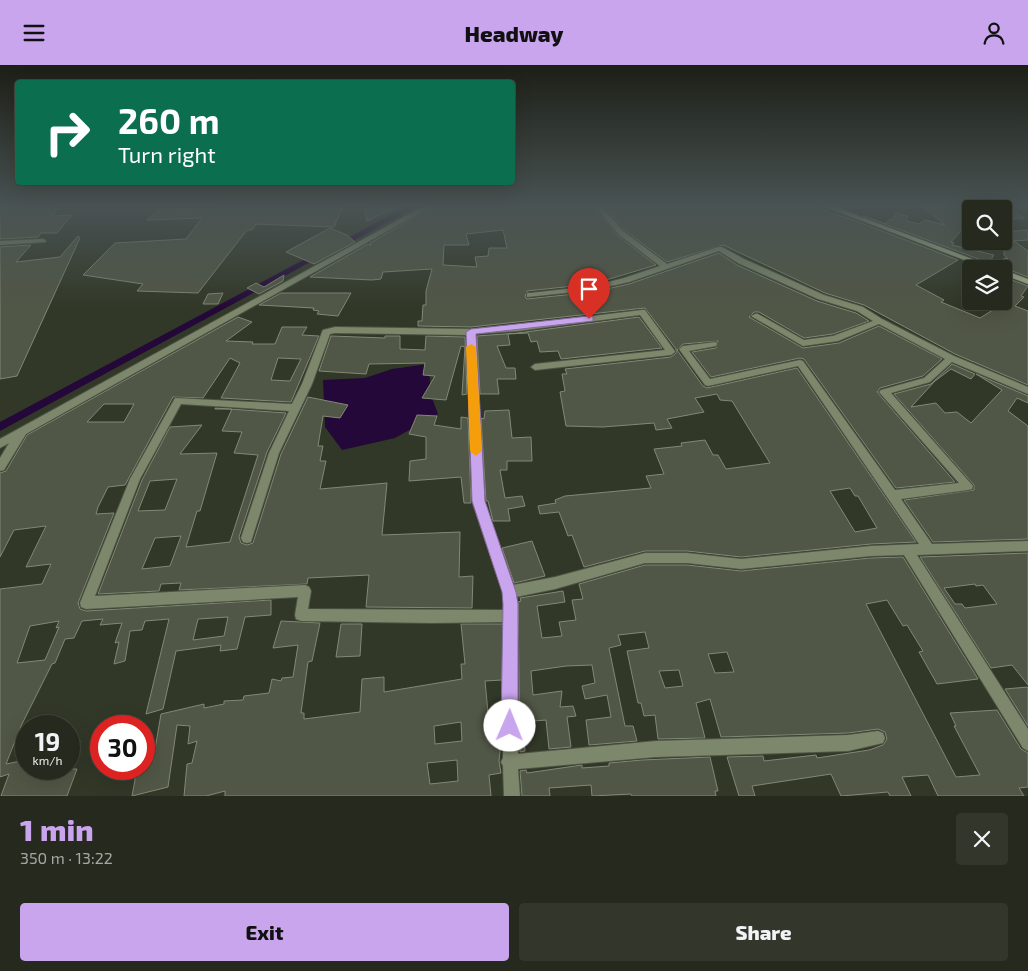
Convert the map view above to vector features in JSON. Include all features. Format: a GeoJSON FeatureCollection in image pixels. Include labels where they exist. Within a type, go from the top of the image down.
{"type":"FeatureCollection","features":[{"type":"Feature","properties":{"kind":"street"},"geometry":{"type":"LineString","coordinates":[[0,443],[367,240]]}},
{"type":"Feature","properties":{"kind":"street"},"geometry":{"type":"LineString","coordinates":[[630,240],[667,267]]}},
{"type":"Feature","properties":{"kind":"street"},"geometry":{"type":"LineString","coordinates":[[918,240],[971,260]]}},
{"type":"Feature","properties":{"kind":"street"},"geometry":{"type":"LineString","coordinates":[[0,243],[43,241]]}},
{"type":"Feature","properties":{"kind":"street"},"geometry":{"type":"LineString","coordinates":[[530,295],[593,288],[667,267],[720,247],[758,269],[821,297],[860,309],[950,358],[1028,391]]}},
{"type":"Feature","properties":{"kind":"street"},"geometry":{"type":"LineString","coordinates":[[1012,275],[1028,282]]}},
{"type":"Feature","properties":{"kind":"street"},"geometry":{"type":"LineString","coordinates":[[247,538],[274,453],[296,408],[326,332],[335,330],[471,332],[642,312],[671,352],[534,367]]}},
{"type":"Feature","properties":{"kind":"street"},"geometry":{"type":"LineString","coordinates":[[755,316],[803,343],[835,339],[879,321]]}},
{"type":"Feature","properties":{"kind":"street"},"geometry":{"type":"LineString","coordinates":[[471,332],[478,501],[509,592],[511,616],[509,762],[512,796]]}},
{"type":"Feature","properties":{"kind":"street"},"geometry":{"type":"LineString","coordinates":[[713,344],[683,349],[708,383],[800,363],[831,411],[893,495],[928,548]]}},
{"type":"Feature","properties":{"kind":"street"},"geometry":{"type":"LineString","coordinates":[[893,495],[968,486],[884,392],[927,380],[950,358]]}},
{"type":"Feature","properties":{"kind":"street"},"geometry":{"type":"LineString","coordinates":[[296,408],[178,400],[135,479],[86,603],[305,591],[301,615],[511,616]]}},
{"type":"Feature","properties":{"kind":"street"},"geometry":{"type":"LineString","coordinates":[[0,467],[23,431]]}},
{"type":"Feature","properties":{"kind":"street"},"geometry":{"type":"LineString","coordinates":[[509,592],[555,583],[645,558],[687,558],[741,564],[871,551],[1028,546]]}},
{"type":"Feature","properties":{"kind":"street"},"geometry":{"type":"LineString","coordinates":[[906,550],[1028,743]]}},
{"type":"Feature","properties":{"kind":"street"},"geometry":{"type":"LineString","coordinates":[[509,762],[656,749],[848,743],[878,738]]}},
{"type":"Feature","properties":{"kind":"shaded area"},"geometry":{"type":"Polygon","coordinates":[[[428,364],[432,398],[438,414],[395,438],[342,450],[325,427],[323,380],[365,378],[392,369],[428,364]]]}},
{"type":"Feature","properties":{"kind":"building"},"geometry":{"type":"Polygon","coordinates":[[[74,240],[79,240],[17,376],[0,379],[0,247],[31,245],[16,262],[60,257],[74,240]]]}},
{"type":"Feature","properties":{"kind":"building"},"geometry":{"type":"Polygon","coordinates":[[[166,240],[239,240],[198,293],[137,291],[143,284],[83,275],[115,243],[166,240]]]}},
{"type":"Feature","properties":{"kind":"building"},"geometry":{"type":"Polygon","coordinates":[[[308,240],[353,240],[355,242],[314,264],[286,252],[308,240]]]}},
{"type":"Feature","properties":{"kind":"building"},"geometry":{"type":"Polygon","coordinates":[[[375,240],[468,240],[469,245],[444,245],[443,265],[477,267],[475,257],[488,256],[489,248],[507,248],[505,240],[624,240],[656,265],[593,284],[527,291],[525,297],[527,299],[593,292],[629,284],[719,253],[737,265],[817,301],[856,313],[869,321],[833,334],[804,338],[759,312],[754,312],[749,317],[803,348],[839,343],[879,326],[942,359],[923,376],[880,388],[877,392],[955,482],[896,488],[804,359],[800,358],[711,377],[692,352],[716,348],[718,341],[683,344],[677,350],[703,386],[707,388],[797,368],[916,542],[871,544],[741,557],[687,551],[645,551],[584,567],[572,535],[568,536],[559,512],[540,514],[538,506],[556,503],[555,500],[565,496],[651,488],[646,476],[664,474],[654,449],[682,446],[681,443],[705,440],[713,455],[718,455],[726,469],[770,463],[732,401],[720,400],[717,394],[695,398],[704,412],[667,419],[672,428],[656,430],[654,423],[603,427],[566,426],[560,392],[565,391],[562,374],[567,374],[565,369],[671,357],[676,353],[676,349],[645,308],[471,327],[418,326],[418,321],[422,321],[423,305],[426,305],[426,291],[432,269],[383,272],[381,279],[372,280],[310,277],[368,244],[371,245],[370,243],[375,240]],[[850,488],[830,491],[855,532],[877,528],[858,496],[855,496],[850,488]]]}},
{"type":"Feature","properties":{"kind":"building"},"geometry":{"type":"Polygon","coordinates":[[[638,240],[906,240],[958,260],[916,285],[944,300],[941,302],[980,318],[993,310],[1012,310],[1012,280],[1028,286],[1021,296],[1024,297],[1015,306],[1028,311],[1028,385],[955,354],[864,305],[825,293],[723,245],[667,262],[638,240]]]}},
{"type":"Feature","properties":{"kind":"building"},"geometry":{"type":"Polygon","coordinates":[[[928,240],[953,240],[951,242],[954,243],[952,245],[962,247],[962,250],[973,250],[994,255],[991,260],[981,260],[928,240]]]}},
{"type":"Feature","properties":{"kind":"building"},"geometry":{"type":"Polygon","coordinates":[[[1012,240],[1026,240],[1014,241],[1028,251],[1028,277],[1012,271],[1012,260],[1004,260],[1004,258],[1008,259],[1004,255],[1004,250],[1012,250],[1012,240]]]}},
{"type":"Feature","properties":{"kind":"building"},"geometry":{"type":"Polygon","coordinates":[[[284,275],[283,281],[259,294],[247,288],[256,283],[264,287],[284,275]]]}},
{"type":"Feature","properties":{"kind":"building"},"geometry":{"type":"Polygon","coordinates":[[[223,293],[218,304],[203,304],[208,294],[223,293]]]}},
{"type":"Feature","properties":{"kind":"building"},"geometry":{"type":"Polygon","coordinates":[[[281,293],[351,293],[338,316],[317,314],[319,311],[313,310],[314,308],[259,305],[281,293]]]}},
{"type":"Feature","properties":{"kind":"building"},"geometry":{"type":"Polygon","coordinates":[[[238,317],[252,322],[226,341],[275,344],[282,327],[307,327],[302,335],[319,336],[291,402],[221,398],[240,363],[230,358],[203,398],[173,397],[125,485],[108,487],[96,514],[114,513],[78,603],[80,609],[86,611],[271,600],[271,615],[245,617],[237,649],[220,651],[221,645],[176,651],[163,709],[146,714],[169,619],[145,621],[142,630],[130,631],[125,661],[114,664],[119,642],[115,643],[122,623],[100,625],[103,619],[82,621],[74,638],[65,639],[55,663],[52,664],[26,715],[15,715],[15,741],[6,764],[15,762],[15,780],[73,780],[67,796],[1,796],[9,774],[0,777],[0,589],[42,584],[51,564],[26,567],[46,526],[14,530],[0,557],[0,473],[6,471],[27,435],[238,317]],[[278,358],[271,380],[290,381],[301,359],[278,358]],[[104,404],[87,422],[124,422],[134,404],[104,404]],[[228,617],[198,619],[193,640],[224,636],[228,617]],[[59,621],[30,626],[17,663],[45,660],[59,627],[56,628],[59,621]]]}},
{"type":"Feature","properties":{"kind":"building"},"geometry":{"type":"Polygon","coordinates":[[[639,317],[662,348],[561,359],[558,351],[540,352],[537,341],[531,342],[528,333],[508,334],[510,345],[497,346],[506,368],[515,368],[516,379],[497,379],[499,394],[480,394],[477,336],[518,333],[639,317]]]}},
{"type":"Feature","properties":{"kind":"building"},"geometry":{"type":"Polygon","coordinates":[[[331,336],[385,338],[385,336],[400,336],[400,349],[425,350],[426,336],[465,337],[467,394],[462,395],[465,347],[461,346],[446,400],[422,398],[435,376],[423,375],[425,363],[369,364],[366,374],[319,371],[331,336]]]}},
{"type":"Feature","properties":{"kind":"building"},"geometry":{"type":"Polygon","coordinates":[[[952,364],[975,374],[971,379],[951,369],[935,381],[911,407],[936,403],[945,413],[957,412],[971,423],[1002,390],[976,374],[1028,396],[1028,403],[1017,398],[1008,411],[1028,426],[1028,539],[933,542],[904,500],[974,490],[974,485],[894,394],[931,384],[952,364]]]}},
{"type":"Feature","properties":{"kind":"building"},"geometry":{"type":"Polygon","coordinates":[[[308,397],[348,405],[340,418],[323,416],[318,446],[323,446],[320,461],[326,461],[320,489],[387,483],[382,535],[460,532],[459,577],[473,576],[472,608],[366,607],[369,575],[308,578],[307,584],[179,590],[181,583],[161,584],[159,591],[98,594],[142,480],[170,427],[202,425],[180,454],[217,453],[200,511],[197,511],[186,547],[230,542],[258,455],[234,453],[242,432],[222,431],[232,409],[286,413],[267,452],[239,537],[241,543],[247,545],[253,543],[281,454],[308,397]],[[177,479],[150,481],[138,511],[165,510],[177,479]],[[181,536],[155,538],[142,569],[170,566],[181,536]]]}},
{"type":"Feature","properties":{"kind":"building"},"geometry":{"type":"Polygon","coordinates":[[[509,410],[512,438],[531,437],[532,461],[507,461],[507,470],[500,470],[505,498],[522,496],[525,506],[508,509],[510,521],[493,521],[488,501],[486,501],[481,418],[484,419],[485,411],[509,410]]]}},
{"type":"Feature","properties":{"kind":"building"},"geometry":{"type":"Polygon","coordinates":[[[417,415],[437,416],[434,425],[461,429],[461,417],[468,418],[471,503],[464,503],[461,477],[409,481],[410,461],[426,459],[426,437],[409,434],[417,415]]]}},
{"type":"Feature","properties":{"kind":"building"},"geometry":{"type":"Polygon","coordinates":[[[532,541],[545,576],[514,583],[502,548],[532,541]]]}},
{"type":"Feature","properties":{"kind":"building"},"geometry":{"type":"Polygon","coordinates":[[[1028,553],[1028,685],[1012,665],[991,668],[920,557],[1028,553]],[[975,584],[944,588],[955,604],[962,604],[965,608],[997,604],[983,585],[976,586],[975,584]]]}},
{"type":"Feature","properties":{"kind":"building"},"geometry":{"type":"Polygon","coordinates":[[[903,557],[978,679],[937,684],[919,652],[923,651],[907,625],[903,626],[887,600],[866,604],[956,777],[980,775],[954,726],[956,726],[950,713],[997,710],[1021,749],[1028,753],[1028,787],[1019,788],[1024,796],[938,796],[928,775],[902,777],[911,796],[890,796],[888,792],[841,796],[831,774],[752,786],[755,796],[739,796],[727,757],[763,756],[764,761],[816,755],[817,758],[869,750],[883,745],[887,739],[885,732],[878,729],[848,733],[721,737],[710,699],[696,703],[705,738],[658,739],[655,715],[644,716],[641,703],[638,703],[627,651],[649,648],[645,632],[618,635],[621,645],[609,648],[625,726],[633,726],[637,741],[589,745],[586,720],[611,717],[607,695],[585,699],[582,686],[595,683],[592,665],[566,666],[531,671],[533,695],[562,691],[560,707],[573,706],[576,716],[567,717],[571,747],[549,749],[546,720],[522,722],[525,751],[520,752],[518,602],[521,601],[520,598],[563,591],[565,602],[537,606],[542,638],[562,636],[559,622],[576,620],[572,600],[583,599],[579,584],[645,565],[687,565],[741,571],[871,558],[903,557]],[[727,652],[708,654],[715,673],[734,672],[727,652]],[[679,670],[659,671],[665,688],[683,686],[679,670]]]}},
{"type":"Feature","properties":{"kind":"building"},"geometry":{"type":"Polygon","coordinates":[[[281,621],[320,623],[312,661],[308,662],[301,713],[304,713],[304,719],[360,712],[362,679],[384,677],[384,692],[462,679],[461,664],[465,664],[461,624],[503,624],[502,680],[485,681],[490,733],[502,731],[499,761],[501,773],[489,775],[491,796],[225,796],[225,791],[206,796],[184,796],[187,764],[192,763],[197,741],[188,744],[190,726],[177,725],[168,787],[132,796],[135,780],[155,780],[155,749],[161,714],[204,704],[204,708],[224,704],[224,701],[243,700],[244,696],[269,693],[272,679],[281,681],[282,678],[293,677],[298,645],[273,648],[281,621]],[[461,722],[434,726],[435,744],[462,741],[461,722]],[[457,760],[427,763],[430,784],[458,781],[457,760]]]}},
{"type":"Feature","properties":{"kind":"building"},"geometry":{"type":"Polygon","coordinates":[[[341,624],[362,624],[360,656],[336,657],[341,624]]]}},
{"type":"Feature","properties":{"kind":"building"},"geometry":{"type":"Polygon","coordinates":[[[1028,687],[1028,726],[1005,689],[1028,687]]]}},
{"type":"Feature","properties":{"kind":"building"},"geometry":{"type":"Polygon","coordinates":[[[710,757],[718,791],[715,791],[716,796],[632,796],[631,794],[592,796],[591,785],[549,788],[550,796],[522,796],[520,771],[526,770],[527,773],[582,765],[582,768],[609,766],[609,763],[642,760],[710,757]]]}},
{"type":"Feature","properties":{"kind":"waterway"},"geometry":{"type":"LineString","coordinates":[[339,245],[348,240]]}},
{"type":"Feature","properties":{"kind":"waterway"},"geometry":{"type":"LineString","coordinates":[[0,427],[321,254]]}},
{"type":"Feature","properties":{"kind":"slow traffic"},"geometry":{"type":"LineString","coordinates":[[471,347],[476,451]]}},
{"type":"Feature","properties":{"kind":"route"},"geometry":{"type":"LineString","coordinates":[[510,726],[511,616],[509,592],[478,501],[471,332],[589,319]]}}]}
